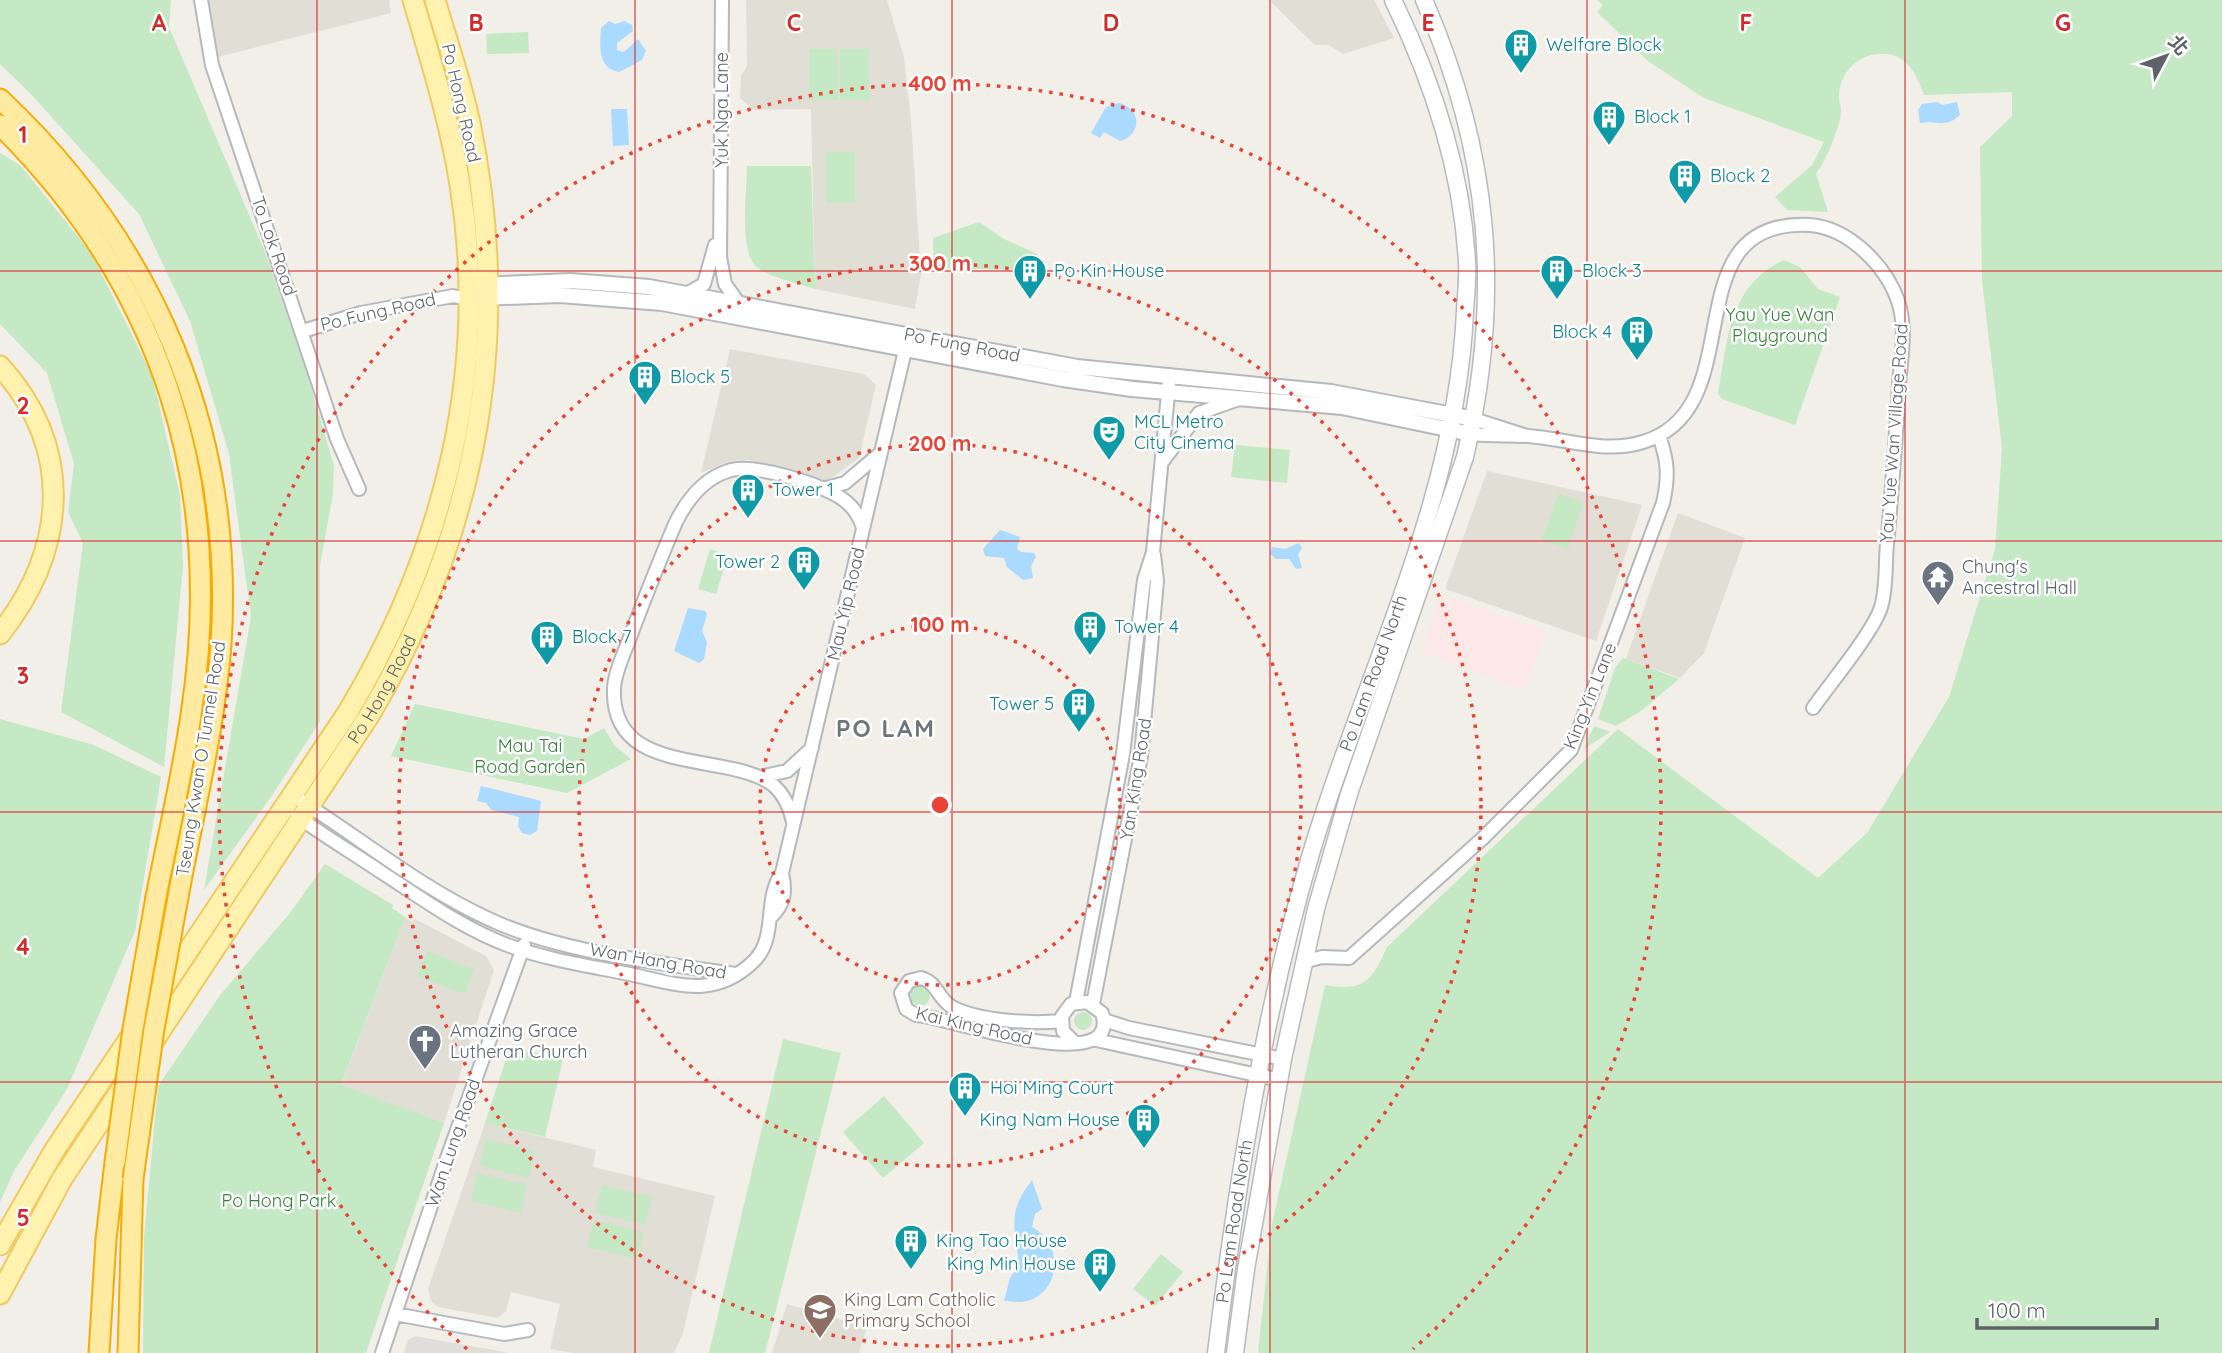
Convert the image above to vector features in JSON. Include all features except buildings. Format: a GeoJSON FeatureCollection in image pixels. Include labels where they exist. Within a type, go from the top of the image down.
{"type":"FeatureCollection","features":[{"type":"Feature","properties":{"kind":"highway","name":"Tseung Kwan O Tunnel Road"},"geometry":{"type":"LineString","coordinates":[[0,99],[80,215],[131,300],[167,385],[191,471],[199,527],[199,634],[191,714],[132,1040],[123,1178],[128,1353]]}},
{"type":"Feature","properties":{"kind":"highway","name":"Tseung Kwan O Tunnel Road"},"geometry":{"type":"LineString","coordinates":[[0,125],[24,136],[100,210],[148,289],[182,367],[209,457],[220,533],[222,628],[210,725],[154,1029],[123,1178],[106,1239],[99,1353]]}},
{"type":"Feature","properties":{"kind":"main road","name":"Po Hong Road"},"geometry":{"type":"LineString","coordinates":[[0,1245],[54,1151],[288,801],[377,661],[429,542],[459,418],[467,344],[463,294],[466,235],[457,165],[413,0]]}},
{"type":"Feature","properties":{"kind":"main road","name":"Po Hong Road"},"geometry":{"type":"LineString","coordinates":[[0,1294],[62,1179],[306,813],[390,681],[421,619],[446,555],[467,484],[480,420],[490,290],[470,124],[435,0]]}},
{"type":"Feature","properties":{"kind":"main road","name":"Po Lam Road North"},"geometry":{"type":"LineString","coordinates":[[1216,1353],[1256,1075],[1278,972],[1313,847],[1444,462],[1463,359],[1468,262],[1453,167],[1438,105],[1393,0]]}},
{"type":"Feature","properties":{"kind":"main road","name":"Po Lam Road North"},"geometry":{"type":"LineString","coordinates":[[1235,1353],[1246,1269],[1303,962],[1349,794],[1452,499],[1472,426],[1488,277],[1484,211],[1476,156],[1460,93],[1424,0]]}},
{"type":"Feature","properties":{"kind":"main road"},"geometry":{"type":"LineString","coordinates":[[0,366],[17,385],[41,426],[52,463],[54,507],[46,552],[29,590],[0,634]]}},
{"type":"Feature","properties":{"kind":"street","name":"To Lok Road"},"geometry":{"type":"LineString","coordinates":[[201,0],[212,65],[337,439],[359,489]]}},
{"type":"Feature","properties":{"kind":"street","name":"Yuk Nga Lane"},"geometry":{"type":"LineString","coordinates":[[722,0],[722,276],[738,302]]}},
{"type":"Feature","properties":{"kind":"street","name":"Yuk Nga Lane"},"geometry":{"type":"LineString","coordinates":[[688,293],[706,281],[720,220]]}},
{"type":"Feature","properties":{"kind":"street","name":"Yau Yue Wan Village Road"},"geometry":{"type":"LineString","coordinates":[[1472,426],[1504,438],[1527,436],[1610,448],[1659,436],[1684,415],[1700,391],[1723,280],[1733,261],[1755,239],[1785,228],[1822,227],[1853,242],[1887,279],[1899,303],[1902,329],[1881,607],[1813,708]]}},
{"type":"Feature","properties":{"kind":"street","name":"Po Fung Road"},"geometry":{"type":"LineString","coordinates":[[303,331],[361,313],[463,294],[570,281],[688,293],[738,302],[907,342]]}},
{"type":"Feature","properties":{"kind":"street","name":"Po Fung Road"},"geometry":{"type":"LineString","coordinates":[[490,290],[662,303],[1077,367],[1239,400],[1342,407],[1453,422]]}},
{"type":"Feature","properties":{"kind":"street","name":"Mau Yip Road"},"geometry":{"type":"LineString","coordinates":[[735,974],[760,954],[771,917],[780,908],[783,899],[785,887],[782,873],[814,745],[878,454],[907,342]]}},
{"type":"Feature","properties":{"kind":"street","name":"Po Fung Road"},"geometry":{"type":"LineString","coordinates":[[1169,386],[1331,392],[1472,426]]}},
{"type":"Feature","properties":{"kind":"street","name":"Yan King Road"},"geometry":{"type":"LineString","coordinates":[[1076,1002],[1117,795],[1144,580],[1153,552],[1169,386]]}},
{"type":"Feature","properties":{"kind":"street","name":"Yan King Road"},"geometry":{"type":"LineString","coordinates":[[1163,462],[1199,413],[1239,400]]}},
{"type":"Feature","properties":{"kind":"street","name":"King Yin Lane"},"geometry":{"type":"LineString","coordinates":[[1303,962],[1322,957],[1349,958],[1492,830],[1571,750],[1663,502],[1669,479],[1668,461],[1659,436]]}},
{"type":"Feature","properties":{"kind":"street"},"geometry":{"type":"LineString","coordinates":[[823,489],[845,483],[878,454]]}},
{"type":"Feature","properties":{"kind":"street"},"geometry":{"type":"LineString","coordinates":[[794,826],[784,797],[772,784],[756,777],[663,755],[645,747],[630,734],[619,718],[614,698],[615,679],[679,515],[694,494],[708,481],[728,470],[744,468],[823,489],[850,505],[863,528]]}},
{"type":"Feature","properties":{"kind":"street","name":"Yan King Road"},"geometry":{"type":"LineString","coordinates":[[1093,1004],[1141,756],[1157,581],[1153,552]]}},
{"type":"Feature","properties":{"kind":"street"},"geometry":{"type":"LineString","coordinates":[[756,777],[787,771],[803,759],[814,745]]}},
{"type":"Feature","properties":{"kind":"street","name":"Wan Hang Road"},"geometry":{"type":"LineString","coordinates":[[288,801],[446,915],[482,934],[523,950],[706,988],[735,974]]}},
{"type":"Feature","properties":{"kind":"street","name":"Wan Hang Road"},"geometry":{"type":"LineString","coordinates":[[306,813],[455,901],[488,919],[528,935],[573,946],[735,974]]}},
{"type":"Feature","properties":{"kind":"street","name":"Wan Lung Road"},"geometry":{"type":"LineString","coordinates":[[382,1353],[528,935]]}},
{"type":"Feature","properties":{"kind":"street","name":"Kai King Road"},"geometry":{"type":"LineString","coordinates":[[1061,1021],[1022,1022],[962,1010],[944,1001],[934,984],[921,978],[909,981],[901,993],[906,1009],[916,1014],[1046,1043],[1087,1044],[1096,1040],[1280,1080]]}},
{"type":"Feature","properties":{"kind":"street"},"geometry":{"type":"LineString","coordinates":[[944,1001],[960,1004],[970,999]]}},
{"type":"Feature","properties":{"kind":"street"},"geometry":{"type":"LineString","coordinates":[[1075,1043],[1063,1031],[1061,1021],[1064,1011],[1076,1002],[1093,1004],[1104,1020],[1129,1028],[1283,1059]]}},
{"type":"Feature","properties":{"kind":"street"},"geometry":{"type":"LineString","coordinates":[[1096,1040],[1103,1030],[1104,1020]]}},
{"type":"Feature","properties":{"kind":"street"},"geometry":{"type":"LineString","coordinates":[[395,1314],[504,1334],[528,1330]]}},
{"type":"Feature","properties":{"kind":"shaded area"},"geometry":{"type":"Polygon","coordinates":[[[207,0],[389,0],[391,13],[214,58],[207,0]]]}},
{"type":"Feature","properties":{"kind":"shaded area"},"geometry":{"type":"Polygon","coordinates":[[[746,0],[887,0],[904,57],[911,120],[921,274],[915,309],[815,289],[811,109],[753,110],[740,98],[741,76],[747,66],[746,0]]]}},
{"type":"Feature","properties":{"kind":"shaded area"},"geometry":{"type":"Polygon","coordinates":[[[1269,0],[1374,0],[1394,38],[1343,54],[1329,45],[1315,45],[1269,0]]]}},
{"type":"Feature","properties":{"kind":"shaded area"},"geometry":{"type":"Polygon","coordinates":[[[730,349],[864,374],[876,385],[859,458],[827,481],[749,460],[730,461],[701,473],[730,349]]]}},
{"type":"Feature","properties":{"kind":"shaded area"},"geometry":{"type":"Polygon","coordinates":[[[1487,471],[1642,505],[1596,641],[1445,589],[1487,471]]]}},
{"type":"Feature","properties":{"kind":"shaded area"},"geometry":{"type":"Polygon","coordinates":[[[1678,513],[1745,538],[1704,653],[1680,678],[1626,659],[1678,513]]]}},
{"type":"Feature","properties":{"kind":"shaded area"},"geometry":{"type":"Polygon","coordinates":[[[1441,595],[1546,630],[1524,691],[1422,652],[1441,595]]]}},
{"type":"Feature","properties":{"kind":"shaded area"},"geometry":{"type":"Polygon","coordinates":[[[405,917],[412,922],[415,919],[486,956],[494,970],[444,1123],[341,1086],[405,917]]]}},
{"type":"Feature","properties":{"kind":"shaded area"},"geometry":{"type":"Polygon","coordinates":[[[485,1123],[596,1150],[593,1167],[715,1196],[683,1333],[674,1353],[574,1353],[550,1349],[560,1304],[511,1292],[506,1311],[498,1318],[438,1307],[431,1301],[428,1289],[485,1123]]]}},
{"type":"Feature","properties":{"kind":"shaded area","name":"King Lam Catholic Primary School"},"geometry":{"type":"Polygon","coordinates":[[[787,1304],[867,1327],[859,1353],[772,1353],[787,1304]]]}},
{"type":"Feature","properties":{"kind":"shaded area"},"geometry":{"type":"Polygon","coordinates":[[[415,1336],[465,1345],[463,1353],[404,1353],[408,1340],[415,1336]]]}},
{"type":"Feature","properties":{"kind":"shaded area"},"geometry":{"type":"Polygon","coordinates":[[[465,1345],[494,1350],[509,1353],[463,1353],[465,1345]]]}},
{"type":"Feature","properties":{"kind":"green space"},"geometry":{"type":"Polygon","coordinates":[[[0,0],[171,0],[169,27],[265,252],[306,370],[334,466],[333,494],[320,565],[320,721],[273,794],[204,890],[251,617],[229,454],[190,321],[139,214],[30,93],[0,64],[0,0]]]}},
{"type":"Feature","properties":{"kind":"green space"},"geometry":{"type":"Polygon","coordinates":[[[1597,0],[2222,0],[2222,1353],[1258,1353],[1272,1224],[1325,985],[1349,987],[1358,985],[1371,976],[1387,947],[1618,729],[1818,878],[1867,833],[1949,697],[1995,549],[2002,448],[1982,281],[1980,147],[2012,116],[2012,92],[1924,95],[1919,81],[1901,59],[1878,54],[1861,59],[1844,77],[1839,94],[1839,122],[1831,146],[1816,174],[1828,212],[1787,210],[1775,197],[1812,165],[1824,142],[1704,98],[1648,61],[1597,12],[1603,5],[1597,0]]]}},
{"type":"Feature","properties":{"kind":"green space"},"geometry":{"type":"Polygon","coordinates":[[[528,32],[529,53],[487,54],[486,34],[528,32]]]}},
{"type":"Feature","properties":{"kind":"green space"},"geometry":{"type":"Polygon","coordinates":[[[809,49],[837,49],[838,100],[809,100],[809,49]]]}},
{"type":"Feature","properties":{"kind":"green space"},"geometry":{"type":"Polygon","coordinates":[[[840,49],[869,49],[869,100],[840,100],[840,49]]]}},
{"type":"Feature","properties":{"kind":"green space"},"geometry":{"type":"Polygon","coordinates":[[[826,152],[855,152],[855,202],[826,203],[826,152]]]}},
{"type":"Feature","properties":{"kind":"green space"},"geometry":{"type":"Polygon","coordinates":[[[0,153],[21,166],[91,253],[152,375],[180,495],[183,566],[164,767],[61,712],[83,543],[68,512],[74,464],[47,373],[0,324],[0,153]]]}},
{"type":"Feature","properties":{"kind":"green space"},"geometry":{"type":"Polygon","coordinates":[[[747,166],[811,166],[815,289],[770,275],[752,261],[746,236],[747,166]]]}},
{"type":"Feature","properties":{"kind":"green space"},"geometry":{"type":"Polygon","coordinates":[[[979,222],[1004,239],[1037,254],[1039,260],[1033,270],[934,268],[933,238],[979,222]]]}},
{"type":"Feature","properties":{"kind":"green space","name":"Yau Yue Wan Playground"},"geometry":{"type":"Polygon","coordinates":[[[1784,260],[1800,267],[1818,289],[1840,297],[1795,425],[1722,399],[1718,394],[1729,335],[1741,300],[1751,284],[1765,271],[1784,260]]]}},
{"type":"Feature","properties":{"kind":"green space"},"geometry":{"type":"Polygon","coordinates":[[[1235,445],[1290,450],[1287,483],[1231,477],[1235,445]]]}},
{"type":"Feature","properties":{"kind":"green space"},"geometry":{"type":"Polygon","coordinates":[[[1558,494],[1583,502],[1568,549],[1542,540],[1558,494]]]}},
{"type":"Feature","properties":{"kind":"green space"},"geometry":{"type":"Polygon","coordinates":[[[710,549],[728,555],[716,594],[698,589],[710,549]]]}},
{"type":"Feature","properties":{"kind":"green space"},"geometry":{"type":"Polygon","coordinates":[[[1623,658],[1679,679],[1641,711],[1616,726],[1598,719],[1615,668],[1623,658]]]}},
{"type":"Feature","properties":{"kind":"green space","name":"Mau Tai Road Garden"},"geometry":{"type":"Polygon","coordinates":[[[415,704],[584,739],[604,728],[615,746],[631,759],[567,793],[391,756],[415,704]]]}},
{"type":"Feature","properties":{"kind":"green space"},"geometry":{"type":"Polygon","coordinates":[[[0,719],[94,745],[161,777],[135,931],[67,1089],[14,1171],[0,1202],[0,719]]]}},
{"type":"Feature","properties":{"kind":"green space"},"geometry":{"type":"Polygon","coordinates":[[[1594,726],[1610,732],[1584,749],[1594,726]]]}},
{"type":"Feature","properties":{"kind":"green space","name":"Po Hong Park"},"geometry":{"type":"Polygon","coordinates":[[[325,864],[393,905],[392,908],[405,917],[341,1085],[444,1123],[366,1353],[143,1353],[144,1237],[158,1086],[221,994],[290,913],[325,864]]]}},
{"type":"Feature","properties":{"kind":"green space"},"geometry":{"type":"Polygon","coordinates":[[[427,951],[474,969],[465,994],[417,976],[427,951]]]}},
{"type":"Feature","properties":{"kind":"green space"},"geometry":{"type":"Polygon","coordinates":[[[920,986],[927,989],[930,996],[927,1003],[920,1006],[913,1003],[910,996],[913,989],[920,986]]]}},
{"type":"Feature","properties":{"kind":"green space"},"geometry":{"type":"Polygon","coordinates":[[[1083,1012],[1089,1015],[1092,1021],[1089,1027],[1083,1030],[1077,1027],[1074,1021],[1077,1015],[1083,1012]]]}},
{"type":"Feature","properties":{"kind":"green space"},"geometry":{"type":"Polygon","coordinates":[[[783,1039],[841,1053],[765,1353],[709,1353],[783,1039]]]}},
{"type":"Feature","properties":{"kind":"green space"},"geometry":{"type":"Polygon","coordinates":[[[510,1047],[563,1059],[545,1137],[485,1123],[510,1047]]]}},
{"type":"Feature","properties":{"kind":"green space"},"geometry":{"type":"Polygon","coordinates":[[[884,1096],[924,1143],[883,1178],[843,1132],[884,1096]]]}},
{"type":"Feature","properties":{"kind":"green space"},"geometry":{"type":"Polygon","coordinates":[[[486,1139],[535,1151],[529,1178],[479,1166],[486,1139]]]}},
{"type":"Feature","properties":{"kind":"green space"},"geometry":{"type":"Polygon","coordinates":[[[477,1173],[527,1185],[521,1213],[471,1201],[477,1173]]]}},
{"type":"Feature","properties":{"kind":"green space"},"geometry":{"type":"Polygon","coordinates":[[[602,1185],[652,1197],[645,1225],[595,1213],[602,1185]]]}},
{"type":"Feature","properties":{"kind":"green space"},"geometry":{"type":"Polygon","coordinates":[[[594,1220],[643,1232],[637,1259],[587,1247],[594,1220]]]}},
{"type":"Feature","properties":{"kind":"green space"},"geometry":{"type":"Polygon","coordinates":[[[1161,1254],[1183,1272],[1155,1306],[1133,1289],[1161,1254]]]}},
{"type":"Feature","properties":{"kind":"water"},"geometry":{"type":"Polygon","coordinates":[[[609,21],[615,24],[624,21],[632,25],[633,31],[617,43],[617,50],[624,52],[638,39],[646,51],[642,60],[619,72],[607,66],[601,55],[601,28],[609,21]]]}},
{"type":"Feature","properties":{"kind":"water"},"geometry":{"type":"Polygon","coordinates":[[[1938,102],[1942,105],[1957,102],[1960,115],[1945,123],[1920,123],[1918,110],[1922,104],[1938,102]]]}},
{"type":"Feature","properties":{"kind":"water"},"geometry":{"type":"Polygon","coordinates":[[[1119,103],[1127,106],[1135,116],[1132,133],[1120,141],[1104,132],[1100,138],[1091,133],[1106,107],[1119,103]]]}},
{"type":"Feature","properties":{"kind":"water"},"geometry":{"type":"Polygon","coordinates":[[[611,109],[627,109],[629,145],[613,146],[611,109]]]}},
{"type":"Feature","properties":{"kind":"water"},"geometry":{"type":"Polygon","coordinates":[[[1000,530],[1020,537],[1017,549],[1021,552],[1034,553],[1036,557],[1031,566],[1033,578],[1023,580],[1007,567],[1004,558],[985,556],[983,549],[1000,530]]]}},
{"type":"Feature","properties":{"kind":"water"},"geometry":{"type":"Polygon","coordinates":[[[1299,543],[1302,548],[1298,554],[1302,568],[1296,569],[1289,559],[1276,559],[1270,554],[1272,547],[1285,549],[1299,543]]]}},
{"type":"Feature","properties":{"kind":"water"},"geometry":{"type":"Polygon","coordinates":[[[688,608],[705,611],[707,614],[702,631],[707,642],[704,659],[699,663],[674,651],[688,608]]]}},
{"type":"Feature","properties":{"kind":"water"},"geometry":{"type":"Polygon","coordinates":[[[481,786],[541,801],[537,831],[530,835],[522,833],[518,826],[519,817],[491,810],[486,803],[477,801],[481,786]]]}},
{"type":"Feature","properties":{"kind":"water"},"geometry":{"type":"Polygon","coordinates":[[[1032,1180],[1042,1209],[1035,1214],[1032,1227],[1050,1244],[1054,1267],[1052,1278],[1047,1288],[1038,1296],[1024,1302],[1004,1301],[1010,1278],[1019,1265],[1015,1212],[1032,1180]]]}},
{"type":"Feature","properties":{"kind":"place","name":"Welfare Block"},"geometry":{"type":"Point","coordinates":[1521,75]}},
{"type":"Feature","properties":{"kind":"place","name":"Block 1"},"geometry":{"type":"Point","coordinates":[1609,147]}},
{"type":"Feature","properties":{"kind":"place","name":"Block 2"},"geometry":{"type":"Point","coordinates":[1685,206]}},
{"type":"Feature","properties":{"kind":"place","name":"Po Kin House"},"geometry":{"type":"Point","coordinates":[1030,301]}},
{"type":"Feature","properties":{"kind":"place","name":"Block 3"},"geometry":{"type":"Point","coordinates":[1557,301]}},
{"type":"Feature","properties":{"kind":"place","name":"Block 4"},"geometry":{"type":"Point","coordinates":[1637,362]}},
{"type":"Feature","properties":{"kind":"place","name":"Block 5"},"geometry":{"type":"Point","coordinates":[645,407]}},
{"type":"Feature","properties":{"kind":"place","name":"MCL Metro City Cinema"},"geometry":{"type":"Point","coordinates":[1109,462]}},
{"type":"Feature","properties":{"kind":"place","name":"Tower 1"},"geometry":{"type":"Point","coordinates":[748,520]}},
{"type":"Feature","properties":{"kind":"place","name":"Tower 2"},"geometry":{"type":"Point","coordinates":[804,592]}},
{"type":"Feature","properties":{"kind":"place","name":"Chung's Ancestral Hall"},"geometry":{"type":"Point","coordinates":[1938,607]}},
{"type":"Feature","properties":{"kind":"place","name":"Tower 4"},"geometry":{"type":"Point","coordinates":[1090,657]}},
{"type":"Feature","properties":{"kind":"place","name":"Block 7"},"geometry":{"type":"Point","coordinates":[547,667]}},
{"type":"Feature","properties":{"kind":"place","name":"Tower 5"},"geometry":{"type":"Point","coordinates":[1079,734]}},
{"type":"Feature","properties":{"kind":"place","name":"Amazing Grace Lutheran Church"},"geometry":{"type":"Point","coordinates":[425,1071]}},
{"type":"Feature","properties":{"kind":"place","name":"Hoi Ming Court"},"geometry":{"type":"Point","coordinates":[965,1118]}},
{"type":"Feature","properties":{"kind":"place","name":"King Nam House"},"geometry":{"type":"Point","coordinates":[1144,1150]}},
{"type":"Feature","properties":{"kind":"place","name":"King Tao House"},"geometry":{"type":"Point","coordinates":[911,1271]}},
{"type":"Feature","properties":{"kind":"place","name":"King Min House"},"geometry":{"type":"Point","coordinates":[1100,1294]}},
{"type":"Feature","properties":{"kind":"place","name":"King Lam Catholic Primary School"},"geometry":{"type":"Point","coordinates":[820,1340]}},
{"type":"Feature","properties":{"kind":"district","name":"PO LAM"},"geometry":{"type":"Point","coordinates":[886,729]}}]}
